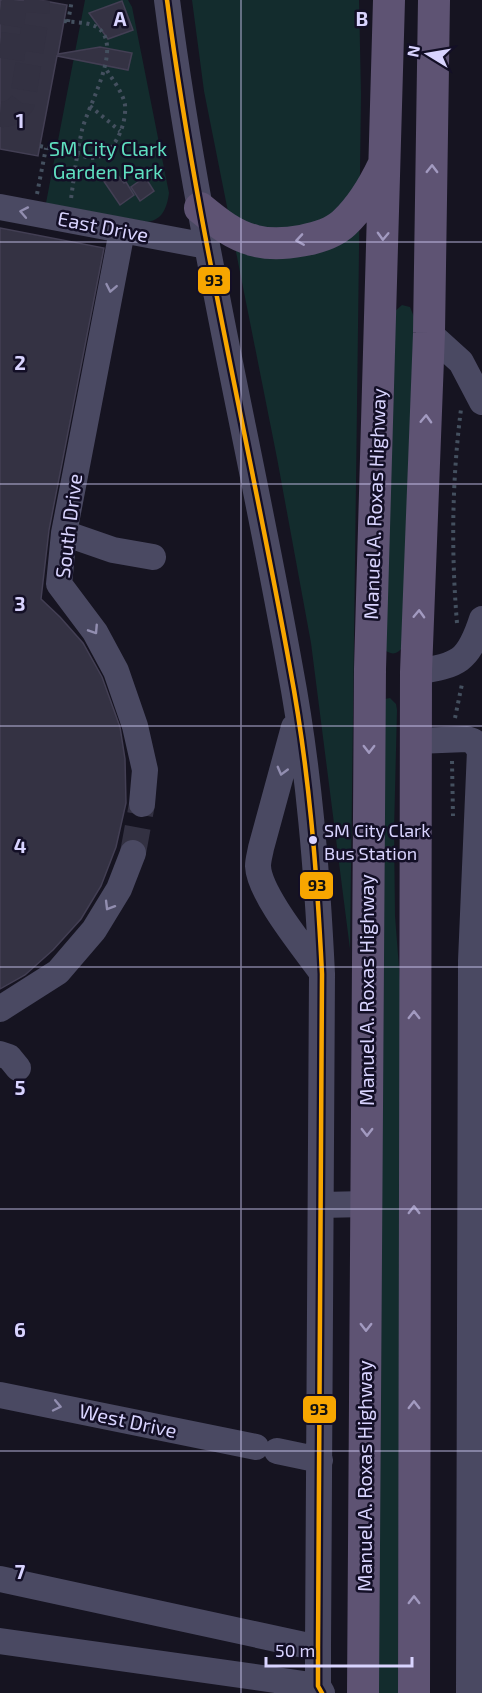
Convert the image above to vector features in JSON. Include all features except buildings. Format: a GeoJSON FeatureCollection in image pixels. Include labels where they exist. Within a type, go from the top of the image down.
{"type":"FeatureCollection","features":[{"type":"Feature","properties":{"kind":"main road"},"geometry":{"type":"LineString","coordinates":[[414,1693],[416,672],[429,333],[434,0]]}},
{"type":"Feature","properties":{"kind":"main road","name":"Manuel A. Roxas Highway"},"geometry":{"type":"LineString","coordinates":[[363,1693],[369,702],[388,6]]}},
{"type":"Feature","properties":{"kind":"main road"},"geometry":{"type":"LineString","coordinates":[[200,208],[226,229],[256,241],[290,242],[318,238],[343,225],[368,196],[385,163]]}},
{"type":"Feature","properties":{"kind":"main road"},"geometry":{"type":"LineString","coordinates":[[369,702],[376,684],[381,679],[393,676],[404,681],[406,687],[406,909],[415,927]]}},
{"type":"Feature","properties":{"kind":"street"},"geometry":{"type":"LineString","coordinates":[[0,1641],[273,1686],[320,1690],[318,1648],[322,974],[318,879],[298,714],[200,208],[167,0]]}},
{"type":"Feature","properties":{"kind":"street","name":"East Drive"},"geometry":{"type":"LineString","coordinates":[[0,207],[207,246]]}},
{"type":"Feature","properties":{"kind":"street","name":"South Drive"},"geometry":{"type":"LineString","coordinates":[[122,231],[64,533],[59,584],[95,632],[116,671],[135,726],[145,771],[142,804]]}},
{"type":"Feature","properties":{"kind":"street"},"geometry":{"type":"LineString","coordinates":[[429,333],[461,362],[482,402]]}},
{"type":"Feature","properties":{"kind":"street"},"geometry":{"type":"LineString","coordinates":[[64,533],[113,550],[153,557]]}},
{"type":"Feature","properties":{"kind":"street"},"geometry":{"type":"LineString","coordinates":[[416,672],[447,667],[461,660],[471,648],[482,619]]}},
{"type":"Feature","properties":{"kind":"street"},"geometry":{"type":"LineString","coordinates":[[298,714],[261,848],[258,867],[263,885],[275,907],[322,974]]}},
{"type":"Feature","properties":{"kind":"street"},"geometry":{"type":"LineString","coordinates":[[416,741],[467,739],[473,741],[480,750],[471,961],[469,1693]]}},
{"type":"Feature","properties":{"kind":"street"},"geometry":{"type":"LineString","coordinates":[[0,1009],[58,972],[94,930],[119,889],[133,853]]}},
{"type":"Feature","properties":{"kind":"street"},"geometry":{"type":"LineString","coordinates":[[321,1205],[366,1204]]}},
{"type":"Feature","properties":{"kind":"street","name":"West Drive"},"geometry":{"type":"LineString","coordinates":[[0,1395],[320,1460]]}},
{"type":"Feature","properties":{"kind":"street"},"geometry":{"type":"LineString","coordinates":[[0,1579],[318,1648]]}},
{"type":"Feature","properties":{"kind":"path"},"geometry":{"type":"LineString","coordinates":[[68,220],[82,129],[107,53],[103,33],[93,25],[66,21],[72,0]]}},
{"type":"Feature","properties":{"kind":"path"},"geometry":{"type":"LineString","coordinates":[[40,146],[91,158],[99,158],[110,150],[120,131],[125,105],[104,67]]}},
{"type":"Feature","properties":{"kind":"path"},"geometry":{"type":"LineString","coordinates":[[90,106],[120,131]]}},
{"type":"Feature","properties":{"kind":"green space","name":"SM City Clark Garden Park"},"geometry":{"type":"Polygon","coordinates":[[[85,0],[128,0],[132,7],[169,193],[163,212],[152,221],[147,222],[46,203],[85,0]]]}},
{"type":"Feature","properties":{"kind":"green space"},"geometry":{"type":"Polygon","coordinates":[[[192,0],[359,0],[361,94],[350,949],[311,643],[277,458],[204,91],[192,0]]]}},
{"type":"Feature","properties":{"kind":"green space"},"geometry":{"type":"Polygon","coordinates":[[[402,305],[410,307],[414,317],[402,648],[393,653],[384,649],[394,312],[402,305]]]}},
{"type":"Feature","properties":{"kind":"green space"},"geometry":{"type":"Polygon","coordinates":[[[390,698],[396,704],[397,710],[394,831],[395,916],[402,1006],[398,1693],[375,1693],[385,699],[390,698]]]}},
{"type":"Feature","properties":{"kind":"tunnel"},"geometry":{"type":"LineString","coordinates":[[0,114],[12,112],[22,103],[37,0]]}},
{"type":"Feature","properties":{"kind":"tunnel"},"geometry":{"type":"LineString","coordinates":[[0,11],[36,17]]}},
{"type":"Feature","properties":{"kind":"tunnel"},"geometry":{"type":"LineString","coordinates":[[0,45],[30,49]]}},
{"type":"Feature","properties":{"kind":"tunnel"},"geometry":{"type":"LineString","coordinates":[[133,853],[142,804]]}},
{"type":"Feature","properties":{"kind":"transit line","name":"93"},"geometry":{"type":"LineString","coordinates":[[167,0],[208,251],[297,706],[318,897],[322,974],[318,1686],[322,1693]]}},
{"type":"Feature","properties":{"kind":"place","name":"SM City Clark Bus Station"},"geometry":{"type":"Point","coordinates":[313,840]}}]}
